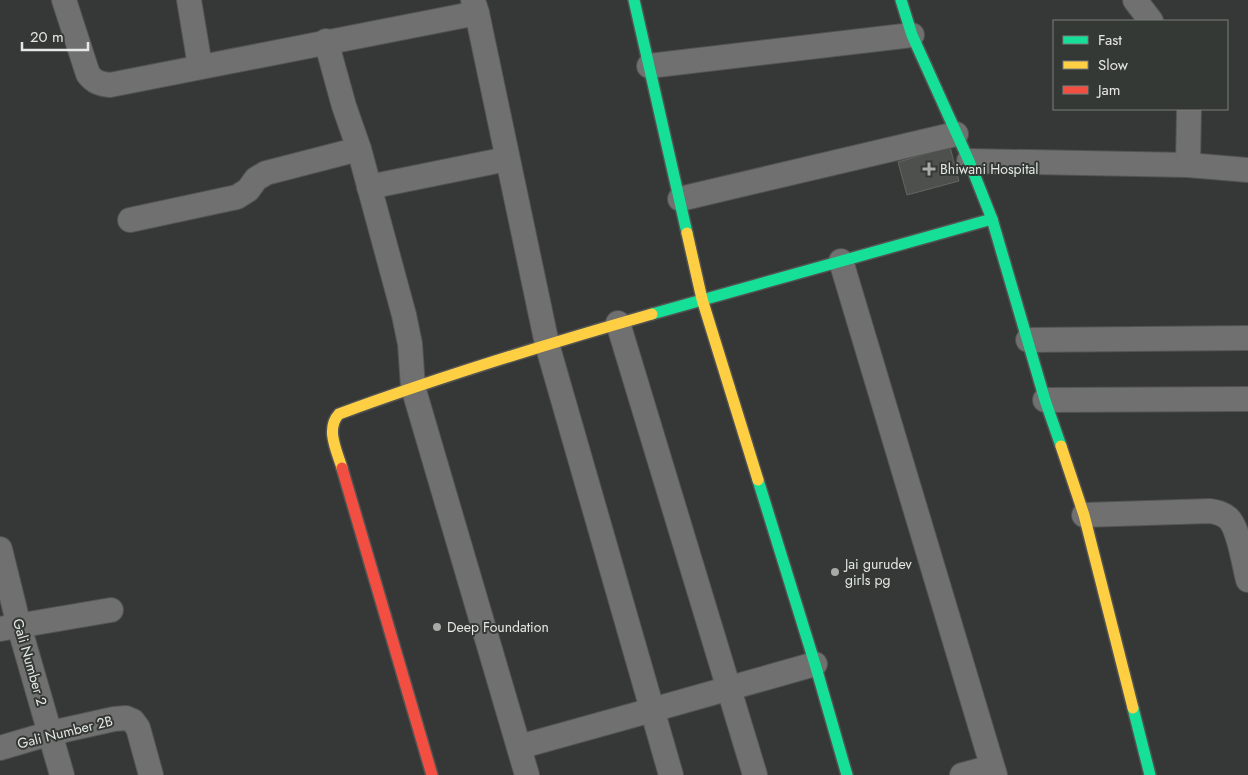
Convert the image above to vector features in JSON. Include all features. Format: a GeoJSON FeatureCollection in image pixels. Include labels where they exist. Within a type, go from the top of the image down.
{"type":"FeatureCollection","features":[{"type":"Feature","properties":{"kind":"street"},"geometry":{"type":"LineString","coordinates":[[64,0],[88,74],[92,80],[110,85],[326,41],[475,6],[546,344],[671,775]]}},
{"type":"Feature","properties":{"kind":"street"},"geometry":{"type":"LineString","coordinates":[[189,0],[200,66]]}},
{"type":"Feature","properties":{"kind":"street"},"geometry":{"type":"LineString","coordinates":[[634,0],[702,299],[847,775]]}},
{"type":"Feature","properties":{"kind":"street"},"geometry":{"type":"LineString","coordinates":[[900,0],[912,35],[969,161],[992,219],[1045,400],[1084,515],[1150,775]]}},
{"type":"Feature","properties":{"kind":"street"},"geometry":{"type":"LineString","coordinates":[[1135,0],[1150,20]]}},
{"type":"Feature","properties":{"kind":"street"},"geometry":{"type":"LineString","coordinates":[[649,66],[912,35]]}},
{"type":"Feature","properties":{"kind":"street"},"geometry":{"type":"LineString","coordinates":[[326,41],[344,106],[370,187],[404,315],[410,344],[413,387],[527,775]]}},
{"type":"Feature","properties":{"kind":"street"},"geometry":{"type":"LineString","coordinates":[[1188,165],[1189,110]]}},
{"type":"Feature","properties":{"kind":"street"},"geometry":{"type":"LineString","coordinates":[[680,200],[956,134]]}},
{"type":"Feature","properties":{"kind":"street"},"geometry":{"type":"LineString","coordinates":[[130,220],[237,197],[248,190],[256,178],[266,173],[359,149]]}},
{"type":"Feature","properties":{"kind":"street"},"geometry":{"type":"LineString","coordinates":[[370,187],[507,159]]}},
{"type":"Feature","properties":{"kind":"street"},"geometry":{"type":"LineString","coordinates":[[969,161],[1188,165],[1248,170]]}},
{"type":"Feature","properties":{"kind":"street"},"geometry":{"type":"LineString","coordinates":[[432,775],[332,438],[331,426],[339,414],[413,387],[546,344],[992,219]]}},
{"type":"Feature","properties":{"kind":"street"},"geometry":{"type":"LineString","coordinates":[[841,261],[994,771],[962,775]]}},
{"type":"Feature","properties":{"kind":"street"},"geometry":{"type":"LineString","coordinates":[[618,323],[755,775]]}},
{"type":"Feature","properties":{"kind":"street"},"geometry":{"type":"LineString","coordinates":[[1028,340],[1248,338]]}},
{"type":"Feature","properties":{"kind":"street"},"geometry":{"type":"LineString","coordinates":[[1045,400],[1248,399]]}},
{"type":"Feature","properties":{"kind":"street"},"geometry":{"type":"LineString","coordinates":[[1084,515],[1220,512],[1229,518],[1234,527],[1248,580]]}},
{"type":"Feature","properties":{"kind":"street","name":"Gali Number 2"},"geometry":{"type":"LineString","coordinates":[[0,549],[9,627],[51,733],[62,775]]}},
{"type":"Feature","properties":{"kind":"street"},"geometry":{"type":"LineString","coordinates":[[9,627],[111,610]]}},
{"type":"Feature","properties":{"kind":"street"},"geometry":{"type":"LineString","coordinates":[[519,747],[814,664]]}},
{"type":"Feature","properties":{"kind":"street","name":"Gali Number 2B"},"geometry":{"type":"LineString","coordinates":[[0,748],[51,733],[126,718],[133,721],[138,728],[151,775]]}},
{"type":"Feature","properties":{"kind":"building"},"geometry":{"type":"Polygon","coordinates":[[[950,147],[959,181],[907,195],[898,162],[950,147]]]}},
{"type":"Feature","properties":{"kind":"traffic: fast"},"geometry":{"type":"LineString","coordinates":[[634,0],[687,233]]}},
{"type":"Feature","properties":{"kind":"traffic: fast"},"geometry":{"type":"LineString","coordinates":[[901,0],[912,35],[969,161],[992,219],[1045,400],[1061,446]]}},
{"type":"Feature","properties":{"kind":"traffic: fast"},"geometry":{"type":"LineString","coordinates":[[652,314],[992,219]]}},
{"type":"Feature","properties":{"kind":"traffic: fast"},"geometry":{"type":"LineString","coordinates":[[758,480],[847,775]]}},
{"type":"Feature","properties":{"kind":"traffic: fast"},"geometry":{"type":"LineString","coordinates":[[1133,708],[1150,775]]}},
{"type":"Feature","properties":{"kind":"traffic: slow"},"geometry":{"type":"LineString","coordinates":[[687,233],[702,299],[758,480]]}},
{"type":"Feature","properties":{"kind":"traffic: slow"},"geometry":{"type":"LineString","coordinates":[[342,468],[332,433],[335,420],[339,414],[495,361],[652,314]]}},
{"type":"Feature","properties":{"kind":"traffic: slow"},"geometry":{"type":"LineString","coordinates":[[1061,446],[1084,515],[1133,708]]}},
{"type":"Feature","properties":{"kind":"traffic: jam"},"geometry":{"type":"LineString","coordinates":[[342,468],[432,775]]}},
{"type":"Feature","properties":{"kind":"place","name":"Bhiwani Hospital"},"geometry":{"type":"Point","coordinates":[929,169]}},
{"type":"Feature","properties":{"kind":"place","name":"Jai gurudev girls pg"},"geometry":{"type":"Point","coordinates":[835,572]}},
{"type":"Feature","properties":{"kind":"place","name":"Deep Foundation"},"geometry":{"type":"Point","coordinates":[437,627]}}]}
